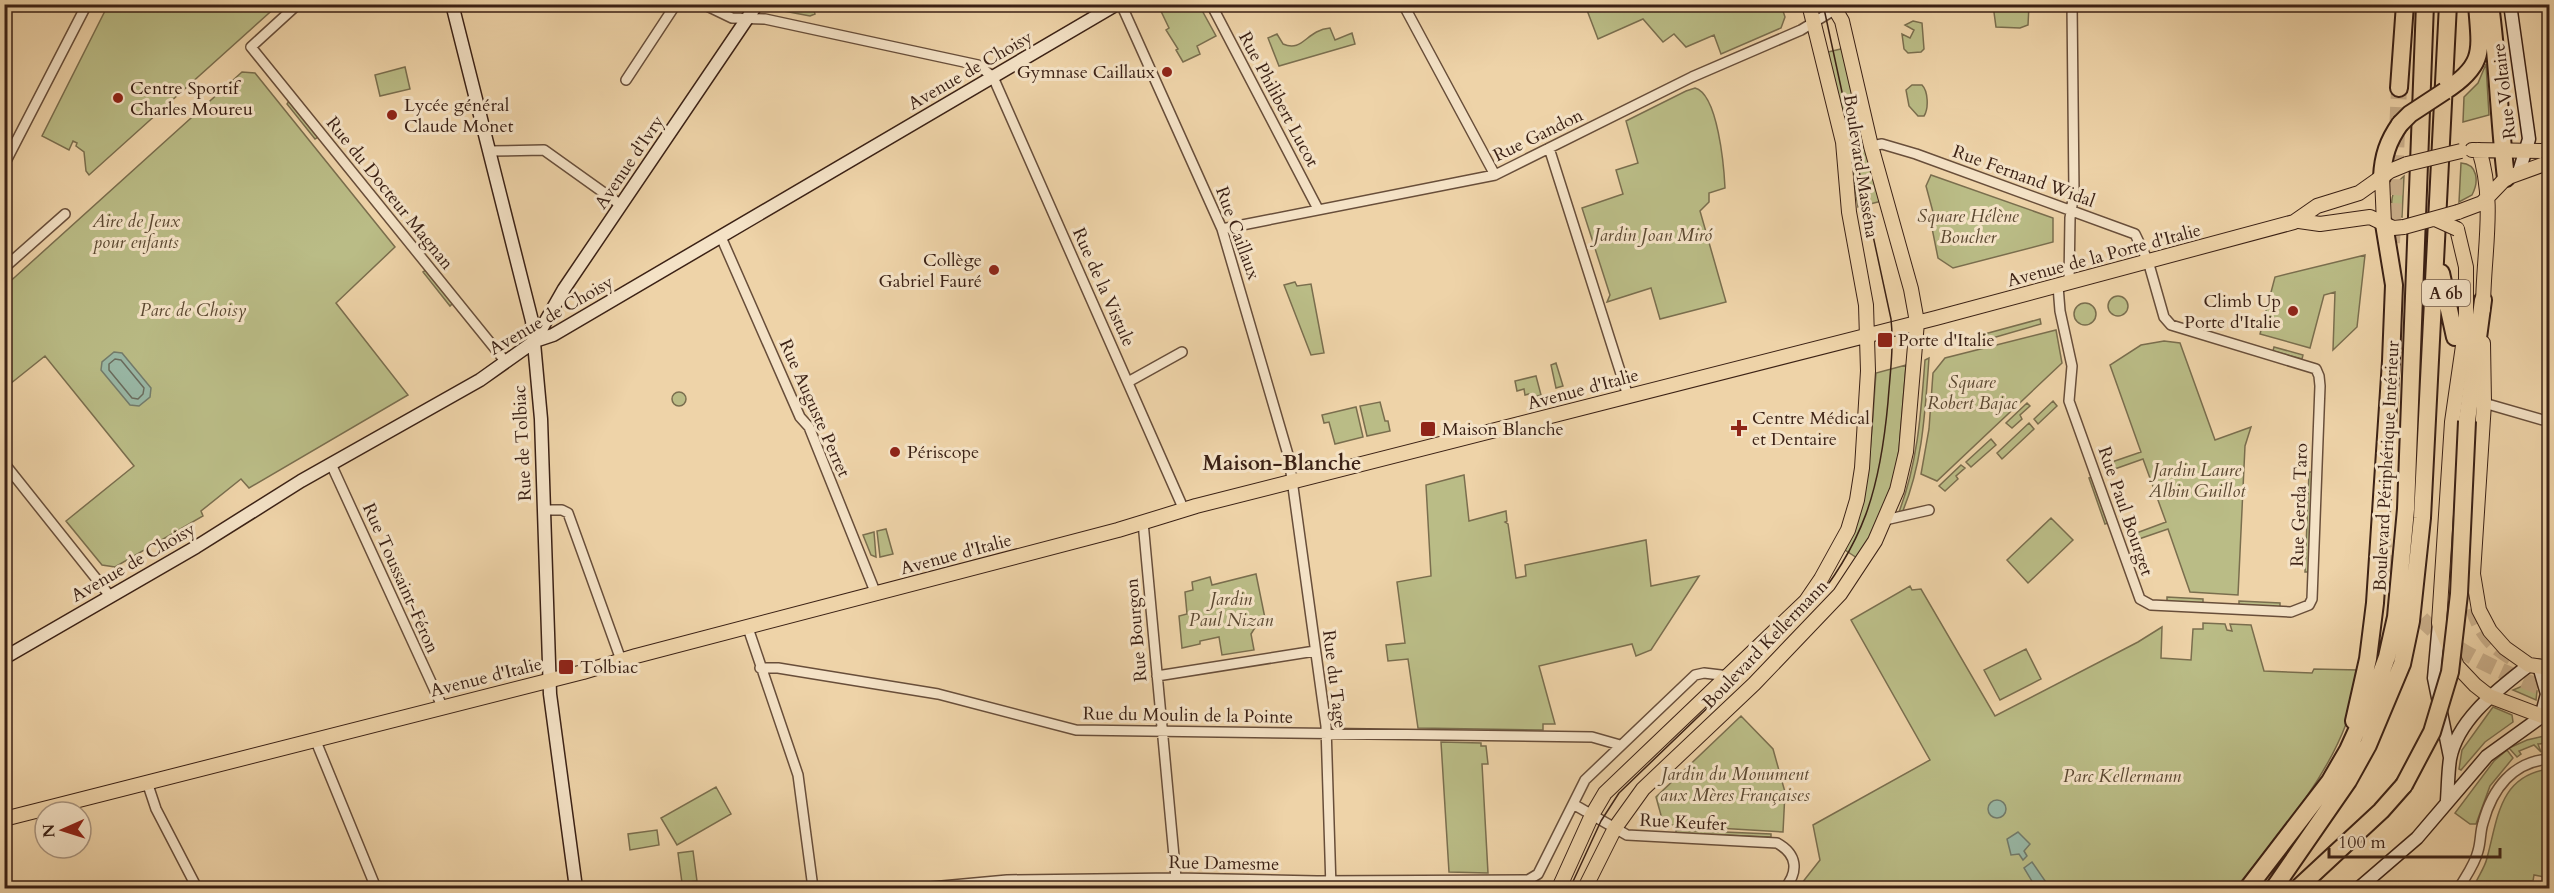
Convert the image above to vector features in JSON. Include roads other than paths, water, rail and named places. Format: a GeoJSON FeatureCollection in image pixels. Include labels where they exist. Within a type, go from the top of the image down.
{"type":"FeatureCollection","features":[{"type":"Feature","properties":{"kind":"highway"},"geometry":{"type":"LineString","coordinates":[[2399,88],[2405,4]]}},
{"type":"Feature","properties":{"kind":"highway","name":"Boulevard Périphérique Intérieur"},"geometry":{"type":"LineString","coordinates":[[2248,888],[2330,781],[2348,750],[2362,722],[2387,657],[2396,617],[2401,573],[2424,89],[2425,4]]}},
{"type":"Feature","properties":{"kind":"highway"},"geometry":{"type":"LineString","coordinates":[[2274,888],[2354,772],[2385,709],[2402,664],[2417,582],[2422,518],[2448,4]]}},
{"type":"Feature","properties":{"kind":"highway"},"geometry":{"type":"LineString","coordinates":[[2382,177],[2383,159],[2387,146],[2400,124],[2410,114],[2470,73],[2476,63],[2478,50],[2476,4]]}},
{"type":"Feature","properties":{"kind":"highway"},"geometry":{"type":"LineString","coordinates":[[2490,4],[2498,60],[2503,149],[2513,175]]}},
{"type":"Feature","properties":{"kind":"highway"},"geometry":{"type":"LineString","coordinates":[[2348,750],[2368,659],[2375,603],[2394,285],[2384,224]]}},
{"type":"Feature","properties":{"kind":"highway","name":"A 6b"},"geometry":{"type":"LineString","coordinates":[[2436,249],[2455,338]]}},
{"type":"Feature","properties":{"kind":"highway"},"geometry":{"type":"LineString","coordinates":[[2298,888],[2381,811],[2404,785],[2433,732],[2450,672],[2456,625],[2467,421],[2483,300]]}},
{"type":"Feature","properties":{"kind":"main road","name":"Rue de Tolbiac"},"geometry":{"type":"LineString","coordinates":[[452,4],[528,301],[535,341],[541,418],[549,679],[576,888]]}},
{"type":"Feature","properties":{"kind":"main road","name":"Avenue d'Ivry"},"geometry":{"type":"LineString","coordinates":[[535,341],[564,289],[757,4]]}},
{"type":"Feature","properties":{"kind":"main road","name":"Avenue de Choisy"},"geometry":{"type":"LineString","coordinates":[[6,655],[196,547],[332,464],[471,385],[535,341],[553,335],[1119,4]]}},
{"type":"Feature","properties":{"kind":"main road","name":"Boulevard Masséna"},"geometry":{"type":"LineString","coordinates":[[1809,4],[1843,142],[1849,212],[1866,305],[1867,334]]}},
{"type":"Feature","properties":{"kind":"main road","name":"Rue Voltaire"},"geometry":{"type":"LineString","coordinates":[[2510,4],[2528,127],[2528,149],[2513,175]]}},
{"type":"Feature","properties":{"kind":"main road","name":"Boulevard Masséna"},"geometry":{"type":"LineString","coordinates":[[1837,6],[1847,38],[1871,146],[1911,289],[1917,322]]}},
{"type":"Feature","properties":{"kind":"main road","name":"Avenue de la Porte d'Italie"},"geometry":{"type":"LineString","coordinates":[[1917,322],[2299,220],[2317,206],[2360,193],[2382,177],[2408,164],[2461,151],[2528,149],[2550,151]]}},
{"type":"Feature","properties":{"kind":"main road"},"geometry":{"type":"LineString","coordinates":[[2479,150],[2489,197],[2483,300],[2484,403],[2473,574],[2480,610],[2486,626],[2499,642],[2539,666],[2547,693],[2545,718]]}},
{"type":"Feature","properties":{"kind":"main road"},"geometry":{"type":"LineString","coordinates":[[2489,197],[2513,175],[2550,162]]}},
{"type":"Feature","properties":{"kind":"main road"},"geometry":{"type":"LineString","coordinates":[[2382,177],[2384,224]]}},
{"type":"Feature","properties":{"kind":"main road","name":"Avenue de la Porte d'Italie"},"geometry":{"type":"LineString","coordinates":[[2299,220],[2320,224],[2370,217],[2393,228],[2404,227],[2458,212],[2482,203],[2489,197]]}},
{"type":"Feature","properties":{"kind":"main road"},"geometry":{"type":"LineString","coordinates":[[2435,219],[2459,233],[2466,267],[2466,325],[2452,422],[2434,678],[2450,757],[2446,800]]}},
{"type":"Feature","properties":{"kind":"main road","name":"Avenue d'Italie"},"geometry":{"type":"LineString","coordinates":[[4,819],[748,628],[1184,510],[1917,322]]}},
{"type":"Feature","properties":{"kind":"main road","name":"Boulevard Kellermann"},"geometry":{"type":"LineString","coordinates":[[1585,888],[1615,828],[1643,789],[1754,684],[1828,608],[1867,556],[1886,520],[1905,459],[1917,322]]}},
{"type":"Feature","properties":{"kind":"main road","name":"Boulevard Kellermann"},"geometry":{"type":"LineString","coordinates":[[1559,888],[1601,798],[1806,601],[1821,579],[1848,530],[1857,500],[1862,468],[1868,370],[1867,334]]}},
{"type":"Feature","properties":{"kind":"main road"},"geometry":{"type":"LineString","coordinates":[[2439,623],[2457,666],[2489,696],[2545,718]]}},
{"type":"Feature","properties":{"kind":"main road"},"geometry":{"type":"LineString","coordinates":[[2450,757],[2461,731],[2489,696],[2539,666]]}},
{"type":"Feature","properties":{"kind":"main road"},"geometry":{"type":"LineString","coordinates":[[2359,888],[2417,838],[2446,800],[2487,756],[2545,718]]}},
{"type":"Feature","properties":{"kind":"street"},"geometry":{"type":"LineString","coordinates":[[4,165],[87,4]]}},
{"type":"Feature","properties":{"kind":"street","name":"Rue du Docteur Magnan"},"geometry":{"type":"LineString","coordinates":[[298,4],[250,47],[505,360]]}},
{"type":"Feature","properties":{"kind":"street"},"geometry":{"type":"LineString","coordinates":[[626,80],[676,4]]}},
{"type":"Feature","properties":{"kind":"street"},"geometry":{"type":"LineString","coordinates":[[703,4],[732,18],[765,19],[978,65],[993,77]]}},
{"type":"Feature","properties":{"kind":"street","name":"Rue Caillaux"},"geometry":{"type":"LineString","coordinates":[[1119,4],[1222,229],[1286,447],[1294,483]]}},
{"type":"Feature","properties":{"kind":"street","name":"Rue Philibert Lucot"},"geometry":{"type":"LineString","coordinates":[[1211,4],[1318,209]]}},
{"type":"Feature","properties":{"kind":"street"},"geometry":{"type":"LineString","coordinates":[[1403,4],[1495,175]]}},
{"type":"Feature","properties":{"kind":"street","name":"Rue Paul Bourget"},"geometry":{"type":"LineString","coordinates":[[2072,4],[2074,193],[2063,284],[2073,375],[2069,389],[2069,401],[2140,599],[2151,605],[2291,612]]}},
{"type":"Feature","properties":{"kind":"street","name":"Rue Gandon"},"geometry":{"type":"LineString","coordinates":[[1222,229],[1495,175],[1692,77],[1815,22],[1837,6]]}},
{"type":"Feature","properties":{"kind":"street","name":"Rue de la Vistule"},"geometry":{"type":"LineString","coordinates":[[993,77],[1184,510]]}},
{"type":"Feature","properties":{"kind":"street","name":"Rue Fernand Widal"},"geometry":{"type":"LineString","coordinates":[[1871,146],[1882,144],[1916,154],[2135,234],[2148,261],[2164,317],[2171,326],[2310,366],[2316,369],[2320,386]]}},
{"type":"Feature","properties":{"kind":"street"},"geometry":{"type":"LineString","coordinates":[[1548,148],[1628,396]]}},
{"type":"Feature","properties":{"kind":"street"},"geometry":{"type":"LineString","coordinates":[[490,151],[544,150],[621,205]]}},
{"type":"Feature","properties":{"kind":"street"},"geometry":{"type":"LineString","coordinates":[[4,268],[65,214]]}},
{"type":"Feature","properties":{"kind":"street","name":"Rue Auguste Perret"},"geometry":{"type":"LineString","coordinates":[[721,237],[800,417],[809,427],[876,594]]}},
{"type":"Feature","properties":{"kind":"street"},"geometry":{"type":"LineString","coordinates":[[1128,382],[1182,352]]}},
{"type":"Feature","properties":{"kind":"street","name":"Rue Gerda Taro"},"geometry":{"type":"LineString","coordinates":[[2291,612],[2304,609],[2312,599],[2320,386]]}},
{"type":"Feature","properties":{"kind":"street"},"geometry":{"type":"LineString","coordinates":[[2484,403],[2550,422]]}},
{"type":"Feature","properties":{"kind":"street"},"geometry":{"type":"LineString","coordinates":[[4,463],[110,596]]}},
{"type":"Feature","properties":{"kind":"street","name":"Rue Toussaint-Féron"},"geometry":{"type":"LineString","coordinates":[[332,464],[442,706]]}},
{"type":"Feature","properties":{"kind":"street","name":"Rue du Tage"},"geometry":{"type":"LineString","coordinates":[[1294,483],[1326,735],[1330,884]]}},
{"type":"Feature","properties":{"kind":"street"},"geometry":{"type":"LineString","coordinates":[[544,510],[560,510],[568,513],[621,660]]}},
{"type":"Feature","properties":{"kind":"street"},"geometry":{"type":"LineString","coordinates":[[1886,520],[1929,510]]}},
{"type":"Feature","properties":{"kind":"street","name":"Rue Bourgon"},"geometry":{"type":"LineString","coordinates":[[1143,522],[1176,878]]}},
{"type":"Feature","properties":{"kind":"street"},"geometry":{"type":"LineString","coordinates":[[748,628],[798,775],[813,888]]}},
{"type":"Feature","properties":{"kind":"street"},"geometry":{"type":"LineString","coordinates":[[1157,676],[1315,651]]}},
{"type":"Feature","properties":{"kind":"street","name":"Rue du Moulin de la Pointe"},"geometry":{"type":"LineString","coordinates":[[760,668],[801,672],[938,694],[1076,730],[1162,733],[1592,737],[1620,745]]}},
{"type":"Feature","properties":{"kind":"street","name":"Boulevard Kellermann"},"geometry":{"type":"LineString","coordinates":[[1528,880],[1538,874],[1585,780],[1695,675],[1704,673],[1729,676]]}},
{"type":"Feature","properties":{"kind":"street"},"geometry":{"type":"LineString","coordinates":[[315,739],[376,888]]}},
{"type":"Feature","properties":{"kind":"street"},"geometry":{"type":"LineString","coordinates":[[2459,888],[2476,858],[2482,825],[2490,802],[2501,783],[2522,766],[2550,759]]}},
{"type":"Feature","properties":{"kind":"street"},"geometry":{"type":"LineString","coordinates":[[147,782],[156,808],[197,888]]}},
{"type":"Feature","properties":{"kind":"street","name":"Rue Keufer"},"geometry":{"type":"LineString","coordinates":[[1573,804],[1627,835],[1777,843],[1788,850],[1793,858],[1795,870],[1785,888]]}},
{"type":"Feature","properties":{"kind":"street","name":"Rue Damesme"},"geometry":{"type":"LineString","coordinates":[[920,888],[1008,880],[1176,878],[1330,884],[1528,880]]}},
{"type":"Feature","properties":{"kind":"street"},"geometry":{"type":"LineString","coordinates":[[1155,888],[1159,879]]}},
{"type":"Feature","properties":{"kind":"street"},"geometry":{"type":"LineString","coordinates":[[1070,888],[1080,880]]}},
{"type":"Feature","properties":{"kind":"water"},"geometry":{"type":"Polygon","coordinates":[[[114,352],[122,353],[151,388],[150,397],[139,406],[130,405],[101,370],[102,362],[114,352]]]}},
{"type":"Feature","properties":{"kind":"water"},"geometry":{"type":"Polygon","coordinates":[[[1993,800],[2001,800],[2006,805],[2004,816],[1993,818],[1988,813],[1988,805],[1993,800]]]}},
{"type":"Feature","properties":{"kind":"water"},"geometry":{"type":"Polygon","coordinates":[[[2018,832],[2030,844],[2024,851],[2027,856],[2023,860],[2019,854],[2011,855],[2007,839],[2018,832]]]}},
{"type":"Feature","properties":{"kind":"water"},"geometry":{"type":"Polygon","coordinates":[[[2032,862],[2050,888],[2036,888],[2024,868],[2032,862]]]}},
{"type":"Feature","properties":{"kind":"tunnel"},"geometry":{"type":"LineString","coordinates":[[2392,243],[2399,88]]}},
{"type":"Feature","properties":{"kind":"tunnel"},"geometry":{"type":"LineString","coordinates":[[2382,533],[2392,574],[2411,606],[2427,624],[2444,639],[2484,663],[2550,691]]}},
{"type":"Feature","properties":{"kind":"tunnel"},"geometry":{"type":"LineString","coordinates":[[2473,608],[2485,634],[2502,651],[2550,675]]}},
{"type":"Feature","properties":{"kind":"tram line"},"geometry":{"type":"LineString","coordinates":[[1570,888],[1601,821],[1619,793],[1806,613],[1826,588],[1855,539],[1874,489],[1885,434],[1892,350],[1891,319],[1823,4]]}},
{"type":"Feature","properties":{"kind":"place","name":"Gymnase Caillaux"},"geometry":{"type":"Point","coordinates":[1167,72]}},
{"type":"Feature","properties":{"kind":"place","name":"Centre Sportif Charles Moureu"},"geometry":{"type":"Point","coordinates":[118,98]}},
{"type":"Feature","properties":{"kind":"place","name":"Lycée général Claude Monet"},"geometry":{"type":"Point","coordinates":[392,115]}},
{"type":"Feature","properties":{"kind":"place","name":"Collège Gabriel Fauré"},"geometry":{"type":"Point","coordinates":[994,270]}},
{"type":"Feature","properties":{"kind":"place","name":"Climb Up Porte d'Italie"},"geometry":{"type":"Point","coordinates":[2293,311]}},
{"type":"Feature","properties":{"kind":"place","name":"Porte d'Italie"},"geometry":{"type":"Point","coordinates":[1885,340]}},
{"type":"Feature","properties":{"kind":"place","name":"Centre Médical et Dentaire"},"geometry":{"type":"Point","coordinates":[1739,428]}},
{"type":"Feature","properties":{"kind":"place","name":"Maison Blanche"},"geometry":{"type":"Point","coordinates":[1428,429]}},
{"type":"Feature","properties":{"kind":"place","name":"Périscope"},"geometry":{"type":"Point","coordinates":[895,452]}},
{"type":"Feature","properties":{"kind":"place","name":"Tolbiac"},"geometry":{"type":"Point","coordinates":[566,667]}},
{"type":"Feature","properties":{"kind":"district","name":"Maison-Blanche"},"geometry":{"type":"Point","coordinates":[1282,463]}},
{"type":"Feature","properties":{"kind":"park label","name":"Square Hélène Boucher"},"geometry":{"type":"Point","coordinates":[1968,226]}},
{"type":"Feature","properties":{"kind":"park label","name":"Aire de Jeux pour enfants"},"geometry":{"type":"Point","coordinates":[136,231]}},
{"type":"Feature","properties":{"kind":"park label","name":"Jardin Joan Miró"},"geometry":{"type":"Point","coordinates":[1653,235]}},
{"type":"Feature","properties":{"kind":"park label","name":"Parc de Choisy"},"geometry":{"type":"Point","coordinates":[193,310]}},
{"type":"Feature","properties":{"kind":"park label","name":"Square Robert Bajac"},"geometry":{"type":"Point","coordinates":[1972,392]}},
{"type":"Feature","properties":{"kind":"park label","name":"Jardin Laure Albin Guillot"},"geometry":{"type":"Point","coordinates":[2197,480]}},
{"type":"Feature","properties":{"kind":"park label","name":"Jardin Paul Nizan"},"geometry":{"type":"Point","coordinates":[1231,609]}},
{"type":"Feature","properties":{"kind":"park label","name":"Parc Kellermann"},"geometry":{"type":"Point","coordinates":[2122,776]}},
{"type":"Feature","properties":{"kind":"park label","name":"Jardin du Monument aux Mères Françaises"},"geometry":{"type":"Point","coordinates":[1735,784]}}]}
